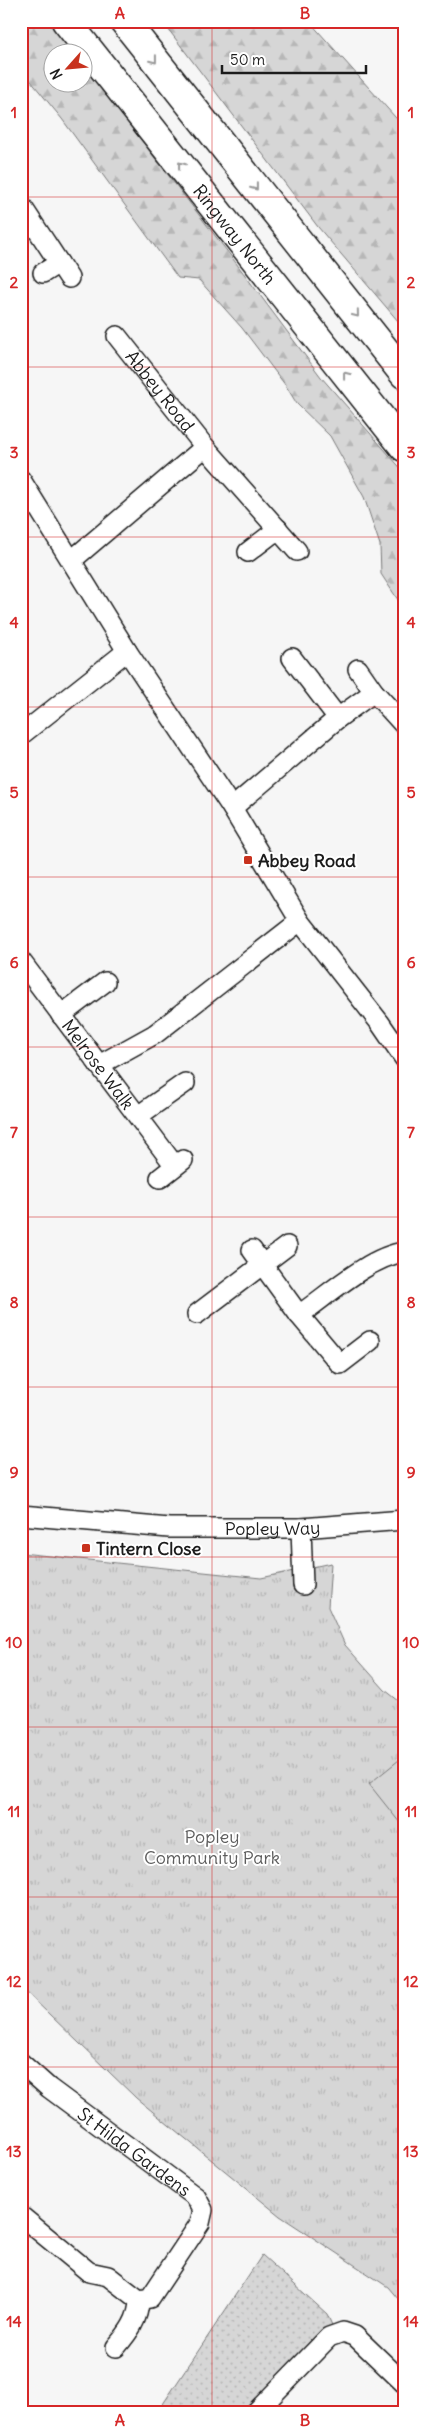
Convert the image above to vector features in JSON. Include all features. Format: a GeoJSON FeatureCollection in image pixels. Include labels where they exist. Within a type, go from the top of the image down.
{"type":"FeatureCollection","features":[{"type":"Feature","properties":{"kind":"highway","name":"Ringway North"},"geometry":{"type":"LineString","coordinates":[[66,21],[404,447]]}},
{"type":"Feature","properties":{"kind":"highway"},"geometry":{"type":"LineString","coordinates":[[124,21],[404,374]]}},
{"type":"Feature","properties":{"kind":"street"},"geometry":{"type":"LineString","coordinates":[[21,205],[57,272]]}},
{"type":"Feature","properties":{"kind":"street","name":"Abbey Road"},"geometry":{"type":"LineString","coordinates":[[117,336],[205,447],[297,551]]}},
{"type":"Feature","properties":{"kind":"street","name":"Abbey Road"},"geometry":{"type":"LineString","coordinates":[[72,560],[205,447]]}},
{"type":"Feature","properties":{"kind":"street"},"geometry":{"type":"LineString","coordinates":[[21,480],[127,651],[232,808],[300,920],[380,1023],[404,1058]]}},
{"type":"Feature","properties":{"kind":"street"},"geometry":{"type":"LineString","coordinates":[[248,552],[278,529]]}},
{"type":"Feature","properties":{"kind":"street"},"geometry":{"type":"LineString","coordinates":[[21,735],[127,651]]}},
{"type":"Feature","properties":{"kind":"street"},"geometry":{"type":"LineString","coordinates":[[292,658],[338,718]]}},
{"type":"Feature","properties":{"kind":"street"},"geometry":{"type":"LineString","coordinates":[[358,669],[374,692],[404,725]]}},
{"type":"Feature","properties":{"kind":"street"},"geometry":{"type":"LineString","coordinates":[[232,808],[338,718],[374,692]]}},
{"type":"Feature","properties":{"kind":"street"},"geometry":{"type":"LineString","coordinates":[[100,1065],[155,1034],[300,920]]}},
{"type":"Feature","properties":{"kind":"street","name":"Melrose Walk"},"geometry":{"type":"LineString","coordinates":[[21,961],[138,1116],[179,1163],[160,1178]]}},
{"type":"Feature","properties":{"kind":"street"},"geometry":{"type":"LineString","coordinates":[[62,1015],[105,982]]}},
{"type":"Feature","properties":{"kind":"street"},"geometry":{"type":"LineString","coordinates":[[138,1116],[185,1083]]}},
{"type":"Feature","properties":{"kind":"street"},"geometry":{"type":"LineString","coordinates":[[197,1314],[258,1257],[287,1246]]}},
{"type":"Feature","properties":{"kind":"street"},"geometry":{"type":"LineString","coordinates":[[299,1315],[366,1268],[394,1253],[404,1252]]}},
{"type":"Feature","properties":{"kind":"street"},"geometry":{"type":"LineString","coordinates":[[258,1257],[299,1315],[340,1364],[370,1341]]}},
{"type":"Feature","properties":{"kind":"street","name":"Popley Way"},"geometry":{"type":"LineString","coordinates":[[22,1513],[170,1528],[301,1528],[404,1520]]}},
{"type":"Feature","properties":{"kind":"street"},"geometry":{"type":"LineString","coordinates":[[301,1528],[303,1584]]}},
{"type":"Feature","properties":{"kind":"street","name":"St Hilda Gardens"},"geometry":{"type":"LineString","coordinates":[[21,2063],[49,2088],[196,2197],[203,2210],[200,2223],[150,2298],[140,2300]]}},
{"type":"Feature","properties":{"kind":"street"},"geometry":{"type":"LineString","coordinates":[[21,2216],[89,2272],[108,2276],[140,2300],[139,2309],[130,2329],[116,2346]]}},
{"type":"Feature","properties":{"kind":"street"},"geometry":{"type":"LineString","coordinates":[[255,2413],[329,2337],[343,2332],[354,2336],[404,2383]]}},
{"type":"Feature","properties":{"kind":"green space"},"geometry":{"type":"Polygon","coordinates":[[[21,21],[49,21],[65,42],[42,42],[42,92],[92,92],[92,77],[230,255],[321,377],[404,472],[404,609],[381,574],[380,545],[364,497],[330,436],[297,404],[286,386],[242,328],[199,280],[178,278],[62,119],[21,69],[21,21]]]}},
{"type":"Feature","properties":{"kind":"green space"},"geometry":{"type":"Polygon","coordinates":[[[162,21],[309,21],[404,127],[404,328],[318,227],[162,21]]]}},
{"type":"Feature","properties":{"kind":"green space","name":"Popley Community Park"},"geometry":{"type":"Polygon","coordinates":[[[21,1553],[261,1578],[331,1563],[328,1607],[345,1645],[385,1690],[404,1705],[404,2306],[388,2287],[280,2216],[136,2098],[21,1987],[21,1553]]]}},
{"type":"Feature","properties":{"kind":"green space"},"geometry":{"type":"Polygon","coordinates":[[[404,1756],[404,1828],[369,1784],[404,1756]]]}},
{"type":"Feature","properties":{"kind":"green space"},"geometry":{"type":"Polygon","coordinates":[[[262,2255],[327,2314],[335,2332],[247,2413],[157,2413],[262,2255]]]}},
{"type":"Feature","properties":{"kind":"place","name":"Abbey Road"},"geometry":{"type":"Point","coordinates":[248,860]}},
{"type":"Feature","properties":{"kind":"place","name":"Tintern Close"},"geometry":{"type":"Point","coordinates":[86,1548]}}]}
